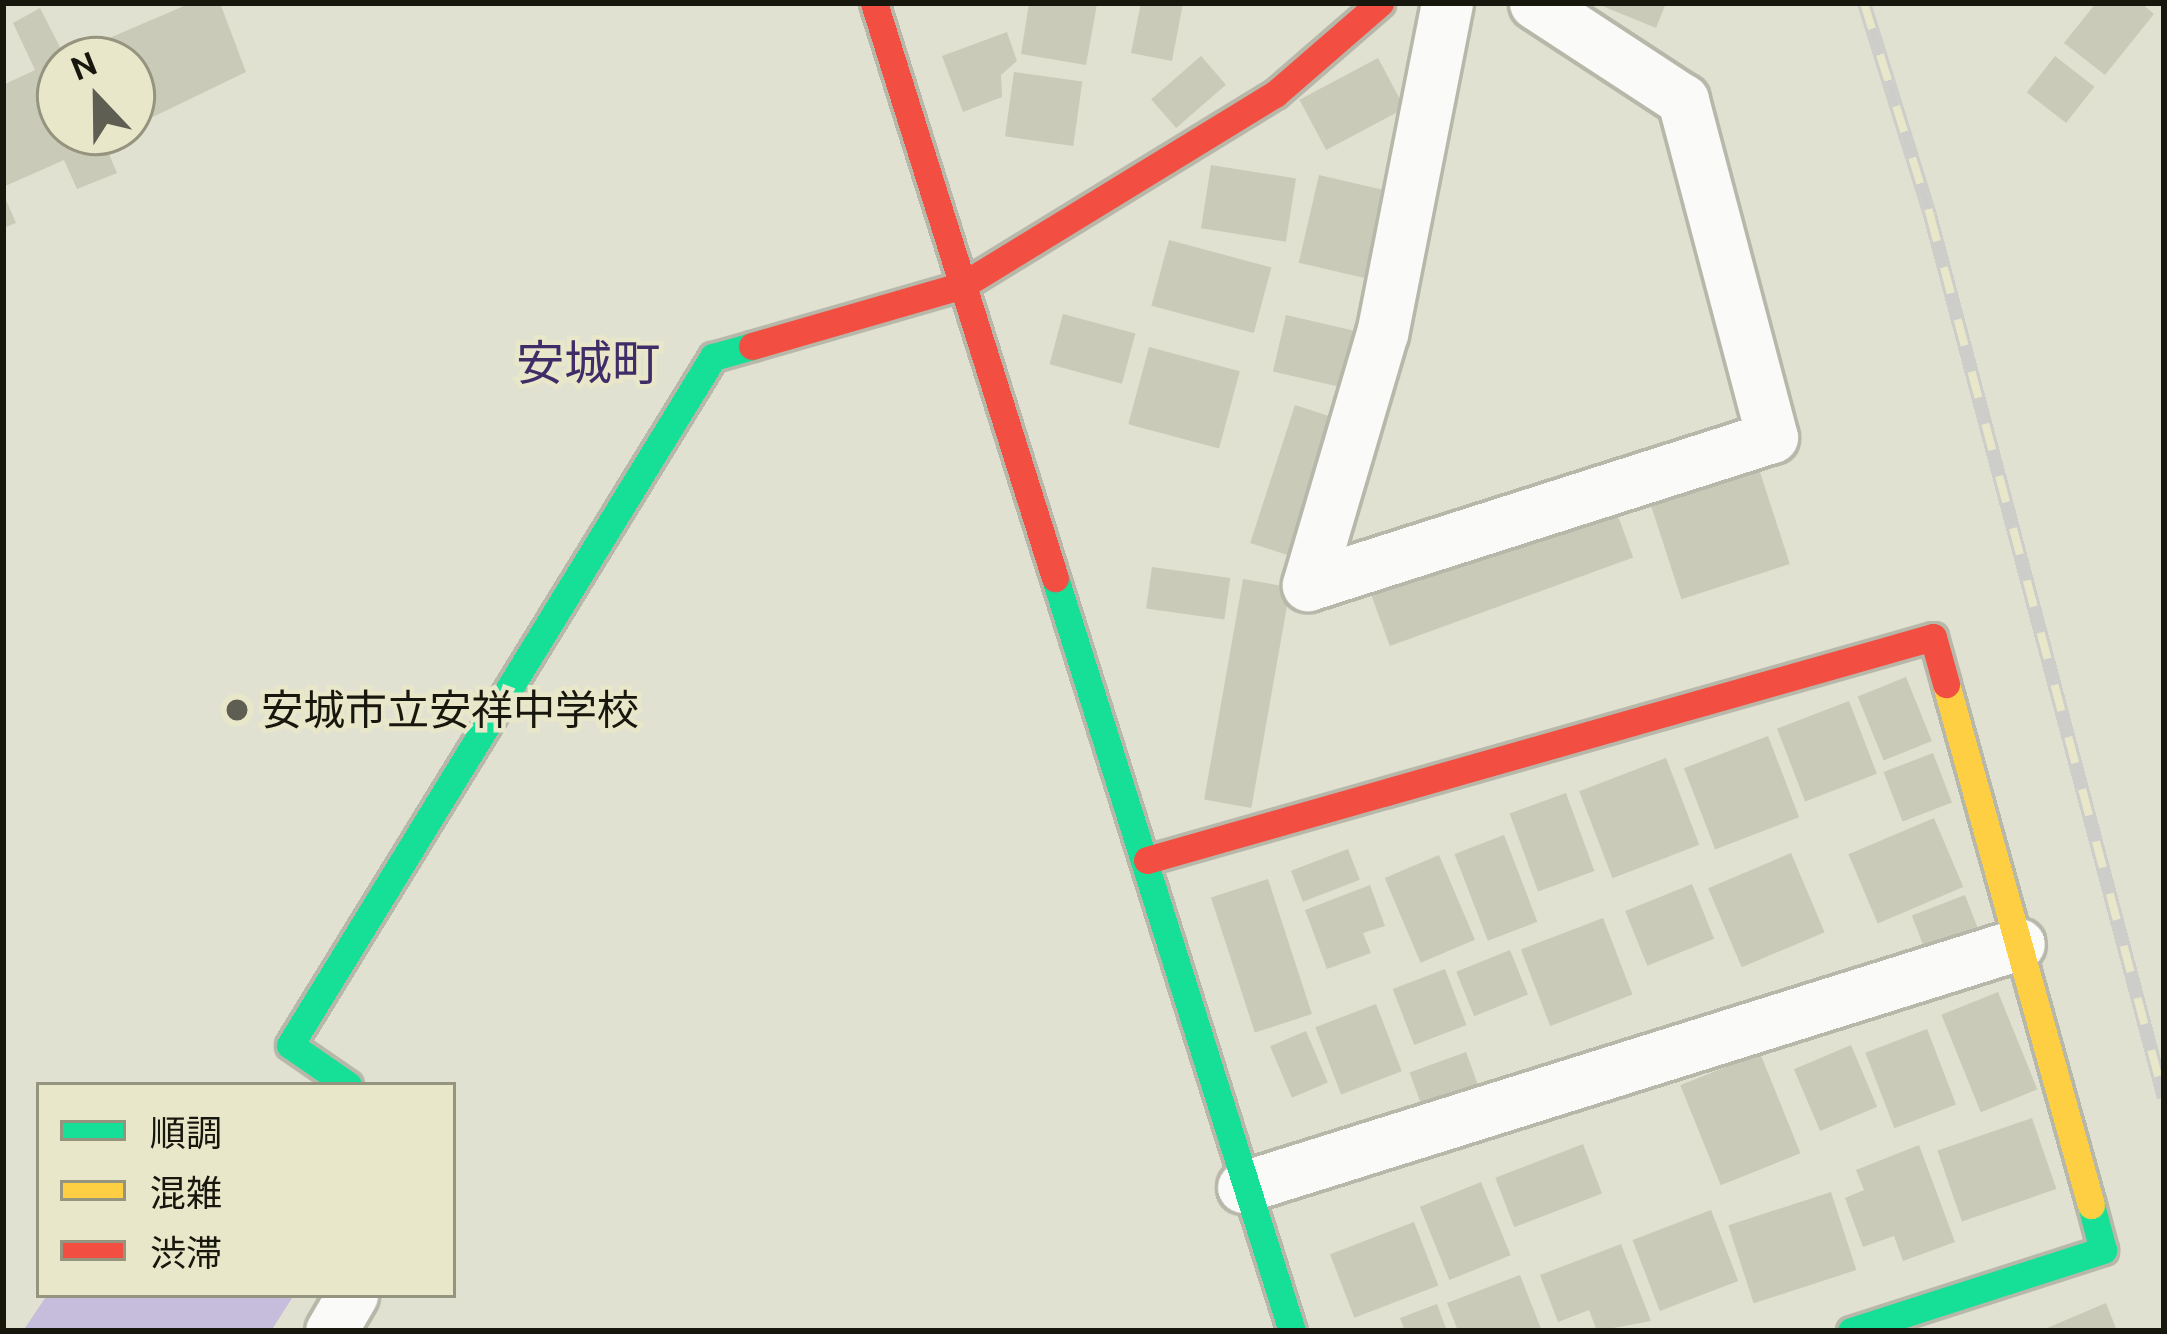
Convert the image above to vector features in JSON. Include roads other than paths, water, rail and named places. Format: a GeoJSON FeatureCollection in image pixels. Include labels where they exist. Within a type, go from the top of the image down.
{"type":"FeatureCollection","features":[{"type":"Feature","properties":{"kind":"street"},"geometry":{"type":"LineString","coordinates":[[874,3],[1292,1331]]}},
{"type":"Feature","properties":{"kind":"street"},"geometry":{"type":"LineString","coordinates":[[344,1082],[290,1045],[713,357],[963,285],[1275,94],[1380,3]]}},
{"type":"Feature","properties":{"kind":"street"},"geometry":{"type":"LineString","coordinates":[[1447,3],[1382,333],[1308,585],[1772,437],[1683,100],[1535,3]]}},
{"type":"Feature","properties":{"kind":"street"},"geometry":{"type":"LineString","coordinates":[[1147,860],[1933,637],[2103,1250],[1851,1331]]}},
{"type":"Feature","properties":{"kind":"street"},"geometry":{"type":"LineString","coordinates":[[1243,1187],[2019,944]]}},
{"type":"Feature","properties":{"kind":"street"},"geometry":{"type":"LineString","coordinates":[[332,1331],[350,1298]]}},
{"type":"Feature","properties":{"kind":"railway"},"geometry":{"type":"LineString","coordinates":[[1864,3],[1930,215],[2164,1098]]}},
{"type":"Feature","properties":{"kind":"place","name":"安城市立安祥中学校"},"geometry":{"type":"Point","coordinates":[237,710]}},
{"type":"Feature","properties":{"kind":"district","name":"安城町"},"geometry":{"type":"Point","coordinates":[588,363]}}]}
